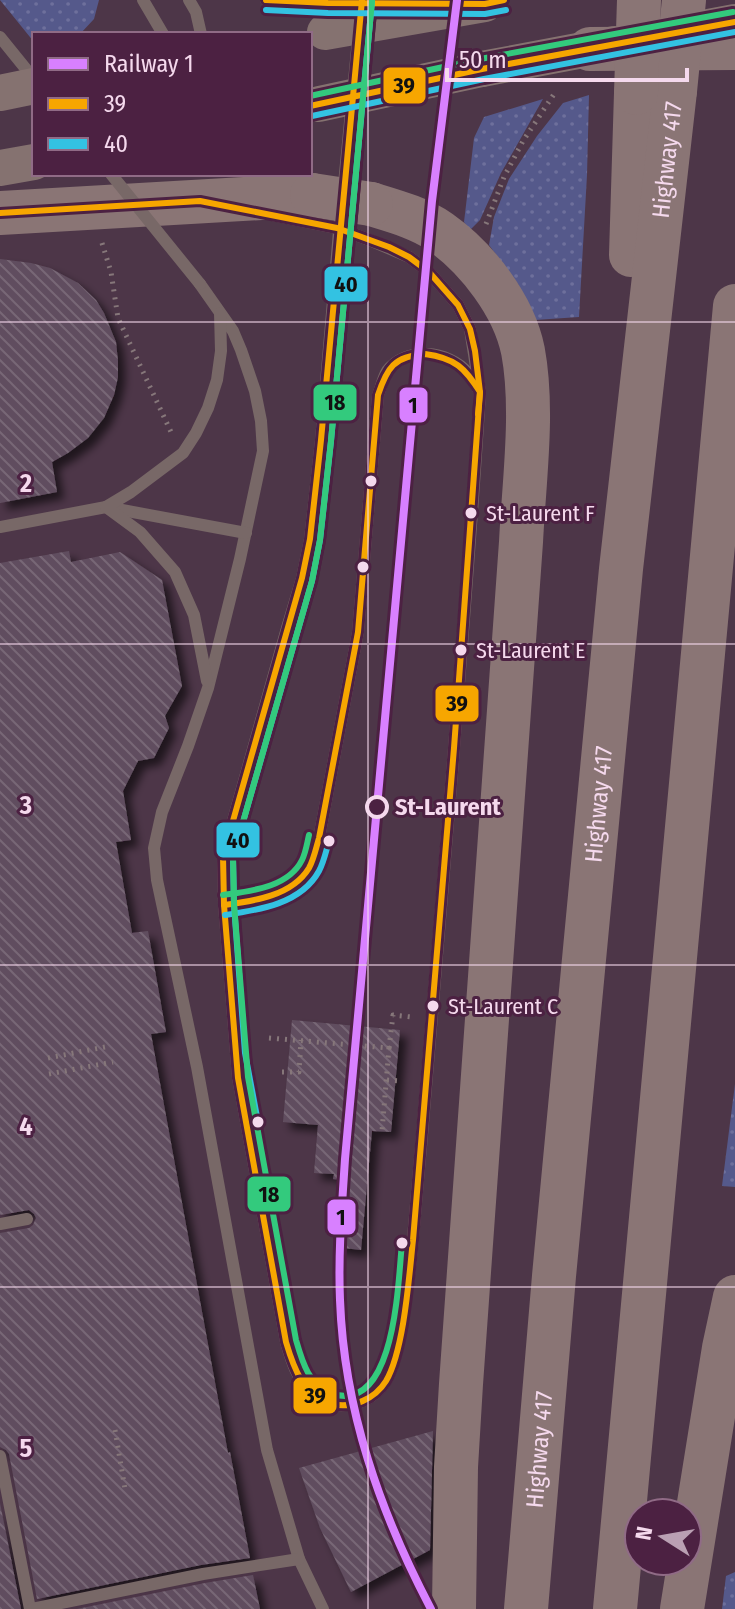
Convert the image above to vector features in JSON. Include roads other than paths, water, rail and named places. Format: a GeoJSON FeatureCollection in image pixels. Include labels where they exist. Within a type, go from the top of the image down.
{"type":"FeatureCollection","features":[{"type":"Feature","properties":{"kind":"highway"},"geometry":{"type":"LineString","coordinates":[[639,0],[656,92]]}},
{"type":"Feature","properties":{"kind":"highway","name":"Highway 417"},"geometry":{"type":"LineString","coordinates":[[526,1609],[555,1260],[621,569],[656,92],[684,0]]}},
{"type":"Feature","properties":{"kind":"highway"},"geometry":{"type":"LineString","coordinates":[[590,49],[735,48]]}},
{"type":"Feature","properties":{"kind":"highway"},"geometry":{"type":"LineString","coordinates":[[0,213],[200,201],[312,209],[369,222],[404,214],[439,231],[473,260],[492,284],[513,321],[522,348],[528,412],[461,1384],[456,1467],[454,1609]]}},
{"type":"Feature","properties":{"kind":"highway"},"geometry":{"type":"LineString","coordinates":[[615,1609],[735,306]]}},
{"type":"Feature","properties":{"kind":"highway"},"geometry":{"type":"LineString","coordinates":[[682,1609],[735,1297]]}},
{"type":"Feature","properties":{"kind":"main road"},"geometry":{"type":"LineString","coordinates":[[321,23],[494,2]]}},
{"type":"Feature","properties":{"kind":"main road"},"geometry":{"type":"LineString","coordinates":[[314,105],[482,69],[735,22]]}},
{"type":"Feature","properties":{"kind":"main road"},"geometry":{"type":"LineString","coordinates":[[0,93],[32,86]]}},
{"type":"Feature","properties":{"kind":"main road"},"geometry":{"type":"LineString","coordinates":[[0,168],[32,162]]}},
{"type":"Feature","properties":{"kind":"lane"},"geometry":{"type":"LineString","coordinates":[[143,0],[162,32]]}},
{"type":"Feature","properties":{"kind":"lane"},"geometry":{"type":"LineString","coordinates":[[189,0],[196,12],[201,32]]}},
{"type":"Feature","properties":{"kind":"lane"},"geometry":{"type":"LineString","coordinates":[[266,0],[321,23]]}},
{"type":"Feature","properties":{"kind":"lane"},"geometry":{"type":"LineString","coordinates":[[362,0],[310,539],[302,578],[223,856],[238,1078],[286,1342],[293,1368],[304,1386],[318,1399],[334,1405],[352,1405],[383,1386],[393,1364],[408,1281],[430,1048],[480,392],[470,329],[458,305],[429,272],[369,222]]}},
{"type":"Feature","properties":{"kind":"lane"},"geometry":{"type":"LineString","coordinates":[[0,37],[32,77]]}},
{"type":"Feature","properties":{"kind":"lane"},"geometry":{"type":"LineString","coordinates":[[113,176],[200,284],[233,331],[255,391],[261,421],[263,451],[208,688],[162,812],[154,848],[157,880],[197,1067],[267,1450],[299,1559],[323,1609]]}},
{"type":"Feature","properties":{"kind":"lane"},"geometry":{"type":"LineString","coordinates":[[0,527],[106,507],[183,453],[208,408],[217,380],[221,351],[220,313]]}},
{"type":"Feature","properties":{"kind":"lane"},"geometry":{"type":"LineString","coordinates":[[224,905],[275,895],[292,885],[308,868],[319,838],[358,632],[378,395],[386,372],[401,358],[436,355],[453,361],[467,372],[480,392]]}},
{"type":"Feature","properties":{"kind":"lane"},"geometry":{"type":"LineString","coordinates":[[106,507],[246,533]]}},
{"type":"Feature","properties":{"kind":"lane"},"geometry":{"type":"LineString","coordinates":[[106,507],[140,532],[175,572],[194,615],[208,688]]}},
{"type":"Feature","properties":{"kind":"lane"},"geometry":{"type":"LineString","coordinates":[[0,1224],[27,1219]]}},
{"type":"Feature","properties":{"kind":"lane"},"geometry":{"type":"LineString","coordinates":[[0,1456],[31,1609],[203,1574],[299,1559]]}},
{"type":"Feature","properties":{"kind":"rail line","name":"1"},"geometry":{"type":"LineString","coordinates":[[431,1609],[381,1498],[357,1421],[343,1341],[340,1265],[345,1159],[432,201],[457,0]]}},
{"type":"Feature","properties":{"kind":"place","name":"St-Laurent F"},"geometry":{"type":"Point","coordinates":[471,513]}},
{"type":"Feature","properties":{"kind":"place","name":"St-Laurent E"},"geometry":{"type":"Point","coordinates":[461,650]}},
{"type":"Feature","properties":{"kind":"place","name":"St-Laurent"},"geometry":{"type":"Point","coordinates":[377,807]}},
{"type":"Feature","properties":{"kind":"place","name":"St-Laurent C"},"geometry":{"type":"Point","coordinates":[433,1006]}}]}
